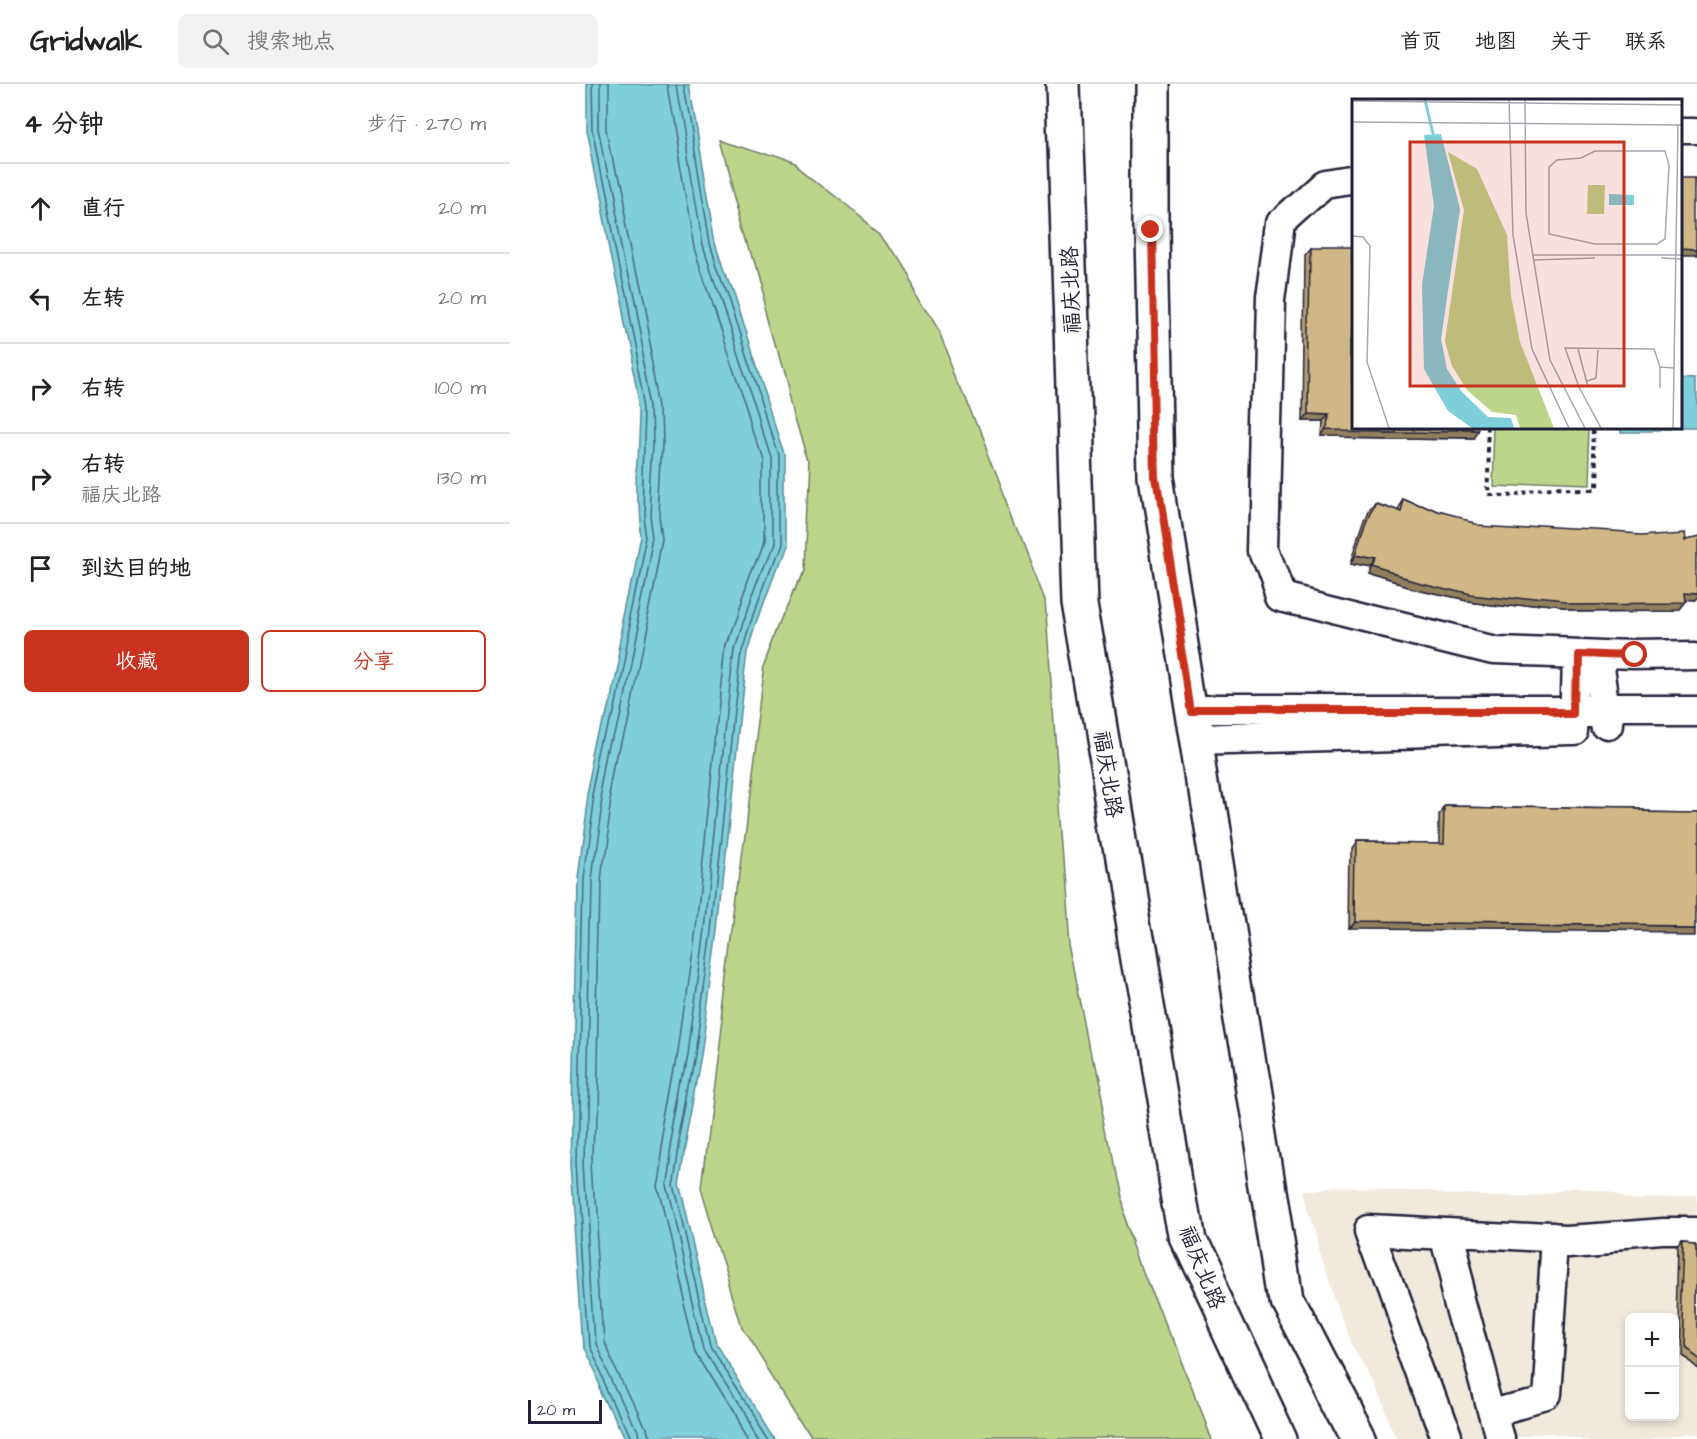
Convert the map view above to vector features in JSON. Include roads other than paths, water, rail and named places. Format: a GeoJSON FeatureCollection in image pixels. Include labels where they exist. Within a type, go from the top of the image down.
{"type":"FeatureCollection","features":[{"type":"Feature","properties":{"kind":"main road","name":"福庆北路"},"geometry":{"type":"LineString","coordinates":[[1063,84],[1080,601],[1186,1238],[1280,1439]]}},
{"type":"Feature","properties":{"kind":"main road"},"geometry":{"type":"LineString","coordinates":[[1151,84],[1151,230],[1156,479],[1286,1298],[1359,1439]]}},
{"type":"Feature","properties":{"kind":"street"},"geometry":{"type":"LineString","coordinates":[[1352,179],[1324,183],[1280,223],[1270,299],[1264,550],[1281,597],[1494,651],[1697,654]]}},
{"type":"Feature","properties":{"kind":"street"},"geometry":{"type":"LineString","coordinates":[[1574,719],[1587,654]]}},
{"type":"Feature","properties":{"kind":"street"},"geometry":{"type":"LineString","coordinates":[[1587,654],[1607,719]]}},
{"type":"Feature","properties":{"kind":"street"},"geometry":{"type":"LineString","coordinates":[[1607,719],[1697,710]]}},
{"type":"Feature","properties":{"kind":"street"},"geometry":{"type":"LineString","coordinates":[[1195,725],[1607,719],[1697,726]]}},
{"type":"Feature","properties":{"kind":"street"},"geometry":{"type":"LineString","coordinates":[[1445,1439],[1369,1230],[1570,1240],[1697,1233]]}},
{"type":"Feature","properties":{"kind":"street"},"geometry":{"type":"LineString","coordinates":[[1445,1234],[1497,1426],[1545,1398],[1555,1239]]}},
{"type":"Feature","properties":{"kind":"water"},"geometry":{"type":"Polygon","coordinates":[[[586,84],[689,84],[716,242],[785,454],[785,547],[748,647],[718,931],[701,1055],[678,1181],[716,1345],[775,1439],[626,1439],[583,1348],[571,1164],[577,877],[588,794],[641,538],[638,488],[641,406],[586,133],[586,84]]]}},
{"type":"Feature","properties":{"kind":"water"},"geometry":{"type":"Polygon","coordinates":[[[1682,375],[1697,376],[1697,432],[1618,432],[1618,429],[1682,429],[1682,375]]]}}]}
